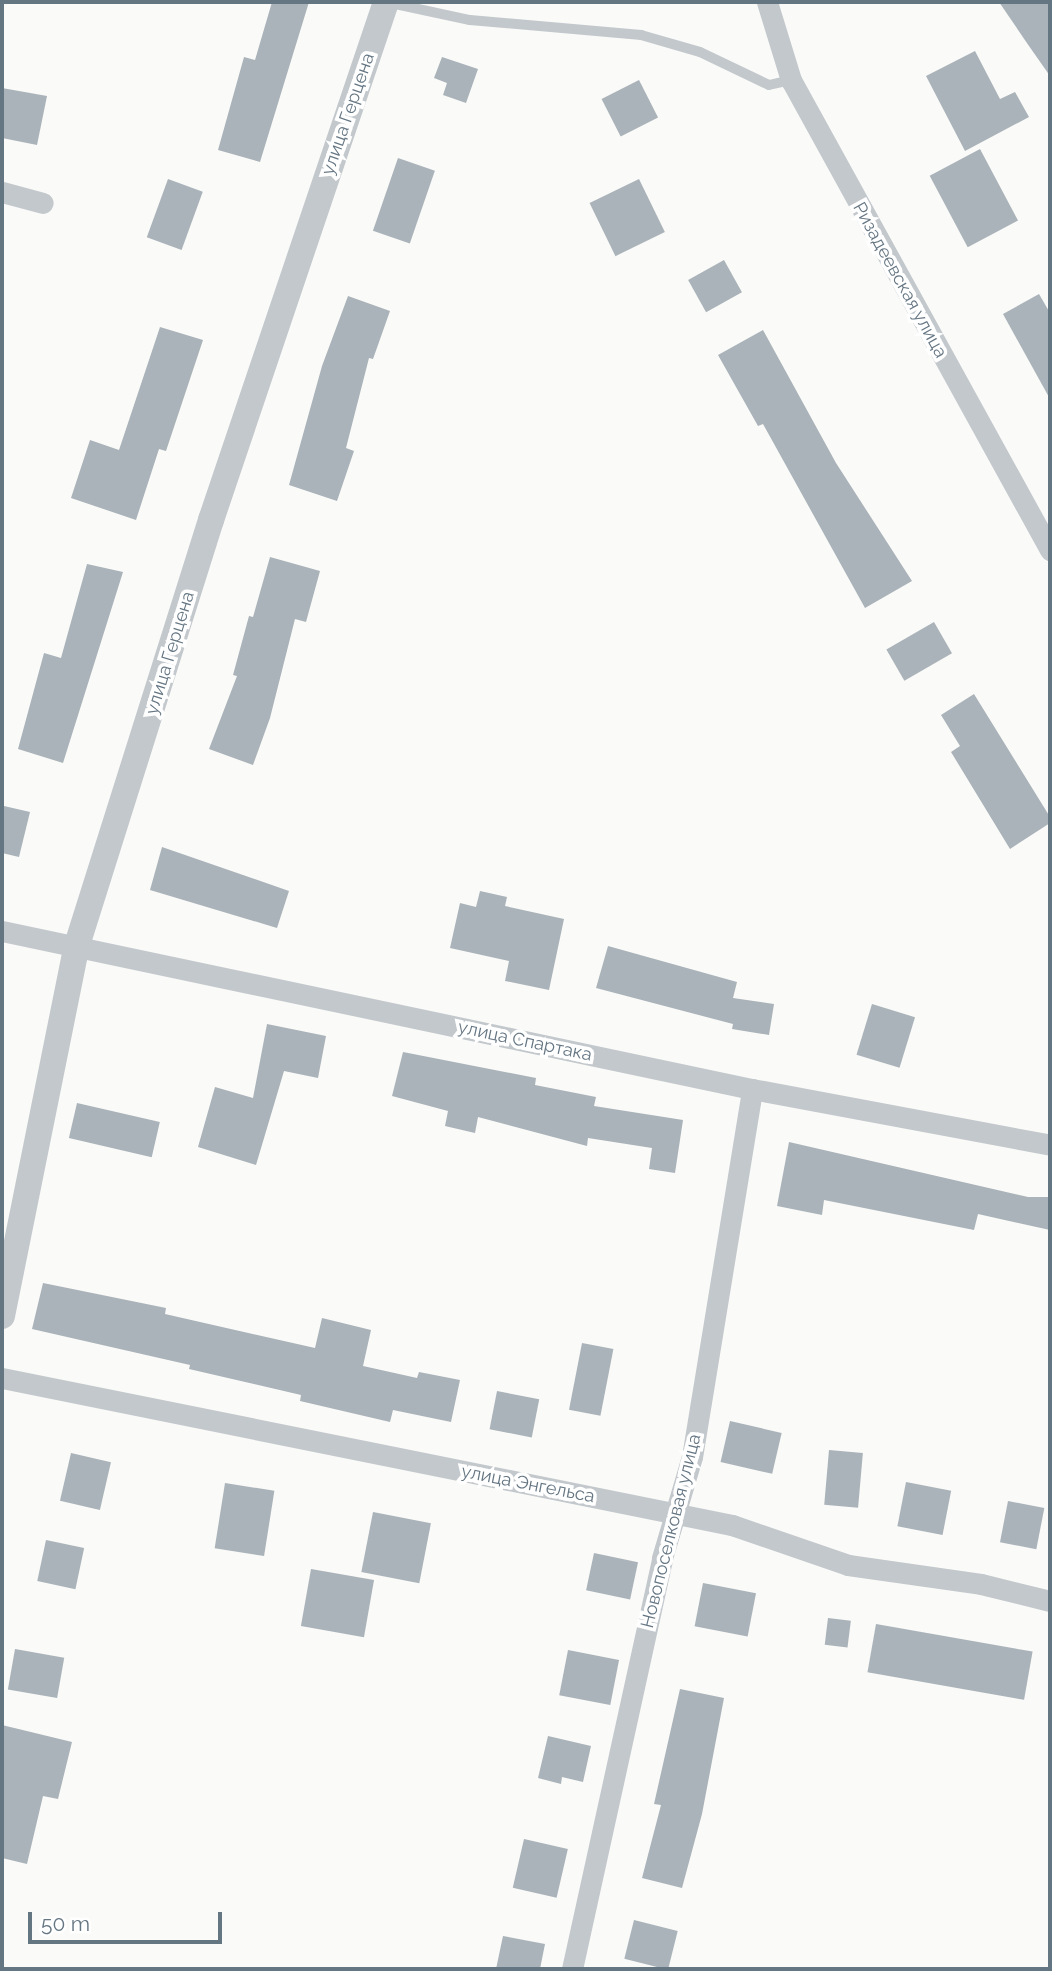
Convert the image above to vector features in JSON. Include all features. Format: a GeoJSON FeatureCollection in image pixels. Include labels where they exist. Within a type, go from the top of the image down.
{"type":"FeatureCollection","features":[{"type":"Feature","properties":{"kind":"street","name":"улица Герцена"},"geometry":{"type":"LineString","coordinates":[[2,1316],[77,945],[211,520],[386,2]]}},
{"type":"Feature","properties":{"kind":"street","name":"Ризадеевская улица"},"geometry":{"type":"LineString","coordinates":[[767,2],[790,80],[1050,551]]}},
{"type":"Feature","properties":{"kind":"street"},"geometry":{"type":"LineString","coordinates":[[2,192],[43,203]]}},
{"type":"Feature","properties":{"kind":"street","name":"улица Спартака"},"geometry":{"type":"LineString","coordinates":[[2,931],[752,1089],[1050,1145]]}},
{"type":"Feature","properties":{"kind":"street","name":"Новопоселковая улица"},"geometry":{"type":"LineString","coordinates":[[572,1969],[673,1513],[692,1457],[752,1089]]}},
{"type":"Feature","properties":{"kind":"street","name":"улица Энгельса"},"geometry":{"type":"LineString","coordinates":[[2,1378],[732,1525],[848,1564],[981,1584],[1050,1601]]}},
{"type":"Feature","properties":{"kind":"lane"},"geometry":{"type":"LineString","coordinates":[[386,2],[470,20],[640,35],[700,52],[769,85],[790,80]]}},
{"type":"Feature","properties":{"kind":"building"},"geometry":{"type":"Polygon","coordinates":[[[272,2],[309,2],[260,162],[218,150],[244,57],[255,60],[272,2]]]}},
{"type":"Feature","properties":{"kind":"building"},"geometry":{"type":"Polygon","coordinates":[[[999,2],[1050,2],[1050,76],[1029,46],[999,2]]]}},
{"type":"Feature","properties":{"kind":"building"},"geometry":{"type":"Polygon","coordinates":[[[975,51],[1000,99],[1015,92],[1029,117],[965,151],[926,76],[975,51]]]}},
{"type":"Feature","properties":{"kind":"building"},"geometry":{"type":"Polygon","coordinates":[[[442,57],[478,69],[466,103],[443,95],[447,83],[434,78],[442,57]]]}},
{"type":"Feature","properties":{"kind":"building"},"geometry":{"type":"Polygon","coordinates":[[[639,80],[658,117],[621,136],[602,99],[639,80]]]}},
{"type":"Feature","properties":{"kind":"building"},"geometry":{"type":"Polygon","coordinates":[[[2,88],[47,96],[37,145],[2,138],[2,88]]]}},
{"type":"Feature","properties":{"kind":"building"},"geometry":{"type":"Polygon","coordinates":[[[980,149],[1018,221],[968,247],[930,176],[980,149]]]}},
{"type":"Feature","properties":{"kind":"building"},"geometry":{"type":"Polygon","coordinates":[[[398,158],[435,171],[410,244],[373,231],[398,158]]]}},
{"type":"Feature","properties":{"kind":"building"},"geometry":{"type":"Polygon","coordinates":[[[168,179],[203,192],[182,250],[147,237],[168,179]]]}},
{"type":"Feature","properties":{"kind":"building"},"geometry":{"type":"Polygon","coordinates":[[[639,179],[665,232],[615,256],[590,203],[639,179]]]}},
{"type":"Feature","properties":{"kind":"building"},"geometry":{"type":"Polygon","coordinates":[[[724,260],[742,292],[706,312],[688,280],[724,260]]]}},
{"type":"Feature","properties":{"kind":"building"},"geometry":{"type":"Polygon","coordinates":[[[1039,294],[1050,313],[1050,399],[1003,314],[1039,294]]]}},
{"type":"Feature","properties":{"kind":"building"},"geometry":{"type":"Polygon","coordinates":[[[348,296],[390,311],[373,359],[369,358],[346,448],[354,451],[337,501],[289,485],[322,366],[348,296]]]}},
{"type":"Feature","properties":{"kind":"building"},"geometry":{"type":"Polygon","coordinates":[[[160,327],[203,340],[166,451],[159,449],[136,520],[71,498],[90,440],[119,450],[160,327]]]}},
{"type":"Feature","properties":{"kind":"building"},"geometry":{"type":"Polygon","coordinates":[[[763,330],[836,463],[912,581],[865,608],[763,424],[758,426],[718,355],[763,330]]]}},
{"type":"Feature","properties":{"kind":"building"},"geometry":{"type":"Polygon","coordinates":[[[270,557],[320,571],[306,622],[295,619],[270,718],[253,765],[209,749],[237,676],[233,675],[249,616],[253,617],[270,557]]]}},
{"type":"Feature","properties":{"kind":"building"},"geometry":{"type":"Polygon","coordinates":[[[87,564],[123,572],[63,763],[18,749],[44,653],[61,658],[87,564]]]}},
{"type":"Feature","properties":{"kind":"building"},"geometry":{"type":"Polygon","coordinates":[[[934,622],[952,653],[904,681],[886,650],[934,622]]]}},
{"type":"Feature","properties":{"kind":"building"},"geometry":{"type":"Polygon","coordinates":[[[974,694],[1050,817],[1050,823],[1010,849],[951,752],[960,746],[941,715],[974,694]]]}},
{"type":"Feature","properties":{"kind":"building"},"geometry":{"type":"Polygon","coordinates":[[[4,806],[30,812],[19,857],[2,853],[4,806]]]}},
{"type":"Feature","properties":{"kind":"building"},"geometry":{"type":"Polygon","coordinates":[[[162,847],[289,891],[277,928],[150,890],[162,847]]]}},
{"type":"Feature","properties":{"kind":"building"},"geometry":{"type":"Polygon","coordinates":[[[480,891],[507,897],[505,906],[564,919],[549,990],[505,981],[509,961],[450,948],[460,903],[476,907],[480,891]]]}},
{"type":"Feature","properties":{"kind":"building"},"geometry":{"type":"Polygon","coordinates":[[[608,946],[737,982],[733,998],[774,1004],[769,1035],[732,1029],[733,1024],[596,988],[608,946]]]}},
{"type":"Feature","properties":{"kind":"building"},"geometry":{"type":"Polygon","coordinates":[[[872,1004],[915,1017],[900,1068],[857,1055],[872,1004]]]}},
{"type":"Feature","properties":{"kind":"building"},"geometry":{"type":"Polygon","coordinates":[[[267,1024],[326,1036],[318,1078],[284,1071],[256,1165],[198,1147],[215,1087],[253,1098],[267,1024]]]}},
{"type":"Feature","properties":{"kind":"building"},"geometry":{"type":"Polygon","coordinates":[[[403,1052],[536,1078],[535,1085],[596,1097],[594,1106],[683,1120],[675,1173],[649,1169],[652,1148],[588,1138],[587,1146],[478,1117],[475,1133],[445,1126],[448,1111],[392,1096],[403,1052]]]}},
{"type":"Feature","properties":{"kind":"building"},"geometry":{"type":"Polygon","coordinates":[[[77,1103],[160,1122],[152,1157],[69,1138],[77,1103]]]}},
{"type":"Feature","properties":{"kind":"building"},"geometry":{"type":"Polygon","coordinates":[[[789,1142],[1028,1197],[1050,1197],[1050,1230],[978,1214],[974,1230],[824,1200],[822,1215],[777,1206],[789,1142]]]}},
{"type":"Feature","properties":{"kind":"building"},"geometry":{"type":"Polygon","coordinates":[[[43,1283],[166,1308],[165,1314],[315,1348],[322,1318],[371,1330],[363,1366],[417,1378],[419,1372],[460,1380],[451,1422],[393,1410],[390,1422],[300,1401],[301,1395],[189,1369],[190,1365],[32,1329],[43,1283]]]}},
{"type":"Feature","properties":{"kind":"building"},"geometry":{"type":"Polygon","coordinates":[[[582,1343],[613,1349],[600,1416],[569,1410],[582,1343]]]}},
{"type":"Feature","properties":{"kind":"building"},"geometry":{"type":"Polygon","coordinates":[[[497,1391],[539,1399],[532,1437],[490,1429],[497,1391]]]}},
{"type":"Feature","properties":{"kind":"building"},"geometry":{"type":"Polygon","coordinates":[[[730,1421],[782,1433],[772,1474],[721,1462],[730,1421]]]}},
{"type":"Feature","properties":{"kind":"building"},"geometry":{"type":"Polygon","coordinates":[[[829,1450],[863,1453],[858,1508],[824,1505],[829,1450]]]}},
{"type":"Feature","properties":{"kind":"building"},"geometry":{"type":"Polygon","coordinates":[[[71,1453],[111,1462],[100,1510],[60,1501],[71,1453]]]}},
{"type":"Feature","properties":{"kind":"building"},"geometry":{"type":"Polygon","coordinates":[[[906,1482],[951,1491],[943,1535],[897,1526],[906,1482]]]}},
{"type":"Feature","properties":{"kind":"building"},"geometry":{"type":"Polygon","coordinates":[[[225,1483],[274,1491],[264,1556],[215,1548],[225,1483]]]}},
{"type":"Feature","properties":{"kind":"building"},"geometry":{"type":"Polygon","coordinates":[[[1008,1501],[1044,1508],[1036,1549],[1000,1542],[1008,1501]]]}},
{"type":"Feature","properties":{"kind":"building"},"geometry":{"type":"Polygon","coordinates":[[[373,1512],[431,1523],[419,1583],[361,1572],[373,1512]]]}},
{"type":"Feature","properties":{"kind":"building"},"geometry":{"type":"Polygon","coordinates":[[[46,1540],[84,1548],[75,1589],[37,1581],[46,1540]]]}},
{"type":"Feature","properties":{"kind":"building"},"geometry":{"type":"Polygon","coordinates":[[[594,1553],[638,1562],[630,1600],[586,1590],[594,1553]]]}},
{"type":"Feature","properties":{"kind":"building"},"geometry":{"type":"Polygon","coordinates":[[[311,1569],[374,1580],[364,1637],[301,1626],[311,1569]]]}},
{"type":"Feature","properties":{"kind":"building"},"geometry":{"type":"Polygon","coordinates":[[[703,1583],[756,1593],[748,1636],[695,1626],[703,1583]]]}},
{"type":"Feature","properties":{"kind":"building"},"geometry":{"type":"Polygon","coordinates":[[[828,1618],[851,1621],[848,1648],[825,1645],[828,1618]]]}},
{"type":"Feature","properties":{"kind":"building"},"geometry":{"type":"Polygon","coordinates":[[[876,1624],[1033,1652],[1024,1700],[867,1672],[876,1624]]]}},
{"type":"Feature","properties":{"kind":"building"},"geometry":{"type":"Polygon","coordinates":[[[15,1649],[64,1658],[57,1698],[8,1689],[15,1649]]]}},
{"type":"Feature","properties":{"kind":"building"},"geometry":{"type":"Polygon","coordinates":[[[568,1650],[619,1660],[610,1705],[559,1695],[568,1650]]]}},
{"type":"Feature","properties":{"kind":"building"},"geometry":{"type":"Polygon","coordinates":[[[680,1689],[724,1698],[702,1814],[682,1888],[642,1878],[661,1805],[654,1804],[680,1689]]]}},
{"type":"Feature","properties":{"kind":"building"},"geometry":{"type":"Polygon","coordinates":[[[2,1725],[72,1742],[58,1799],[43,1796],[27,1864],[2,1858],[2,1725]]]}},
{"type":"Feature","properties":{"kind":"building"},"geometry":{"type":"Polygon","coordinates":[[[548,1736],[591,1746],[583,1782],[562,1777],[561,1784],[538,1778],[548,1736]]]}},
{"type":"Feature","properties":{"kind":"building"},"geometry":{"type":"Polygon","coordinates":[[[524,1839],[568,1849],[557,1898],[513,1888],[524,1839]]]}},
{"type":"Feature","properties":{"kind":"building"},"geometry":{"type":"Polygon","coordinates":[[[634,1920],[678,1931],[668,1969],[624,1959],[634,1920]]]}},
{"type":"Feature","properties":{"kind":"building"},"geometry":{"type":"Polygon","coordinates":[[[503,1936],[545,1944],[540,1969],[496,1969],[503,1936]]]}}]}
